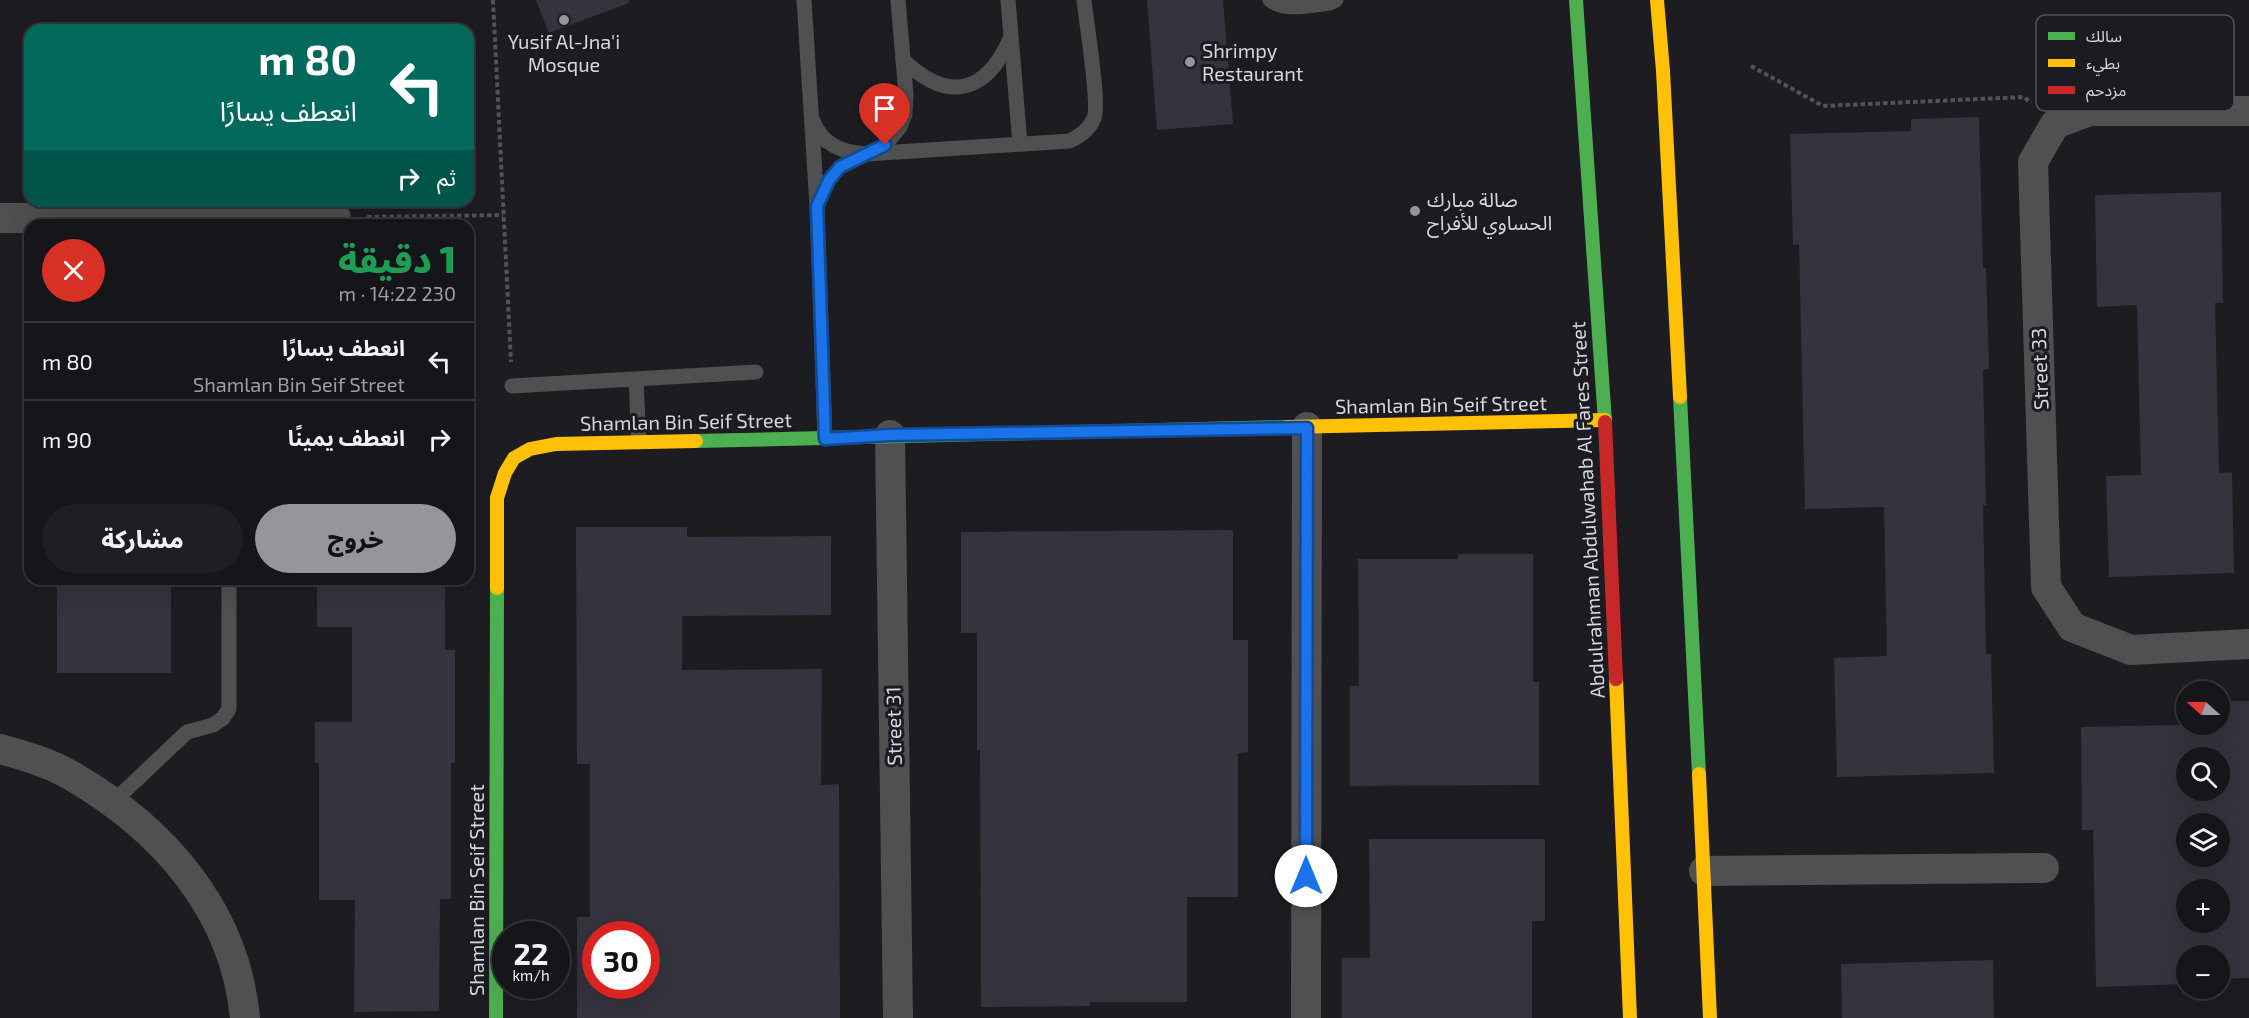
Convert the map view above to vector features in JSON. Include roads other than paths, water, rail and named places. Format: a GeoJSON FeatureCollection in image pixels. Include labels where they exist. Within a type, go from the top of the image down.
{"type":"FeatureCollection","features":[{"type":"Feature","properties":{"kind":"street","name":"Abdulrahman Abdulwahab Al Fares Street"},"geometry":{"type":"LineString","coordinates":[[1576,0],[1605,420],[1630,1018]]}},
{"type":"Feature","properties":{"kind":"street"},"geometry":{"type":"LineString","coordinates":[[1657,0],[1663,71],[1710,1018]]}},
{"type":"Feature","properties":{"kind":"street","name":"Street 33"},"geometry":{"type":"LineString","coordinates":[[2249,111],[2090,111],[2055,123],[2033,162],[2046,587],[2072,627],[2131,650],[2249,644]]}},
{"type":"Feature","properties":{"kind":"street"},"geometry":{"type":"LineString","coordinates":[[0,218],[112,219]]}},
{"type":"Feature","properties":{"kind":"street","name":"Shamlan Bin Seif Street"},"geometry":{"type":"LineString","coordinates":[[496,1018],[497,498],[503,472],[515,456],[535,446],[556,444],[1605,420]]}},
{"type":"Feature","properties":{"kind":"street"},"geometry":{"type":"LineString","coordinates":[[1306,1018],[1307,428]]}},
{"type":"Feature","properties":{"kind":"street","name":"Street 31"},"geometry":{"type":"LineString","coordinates":[[890,435],[898,1018]]}},
{"type":"Feature","properties":{"kind":"street"},"geometry":{"type":"LineString","coordinates":[[0,749],[35,759],[72,775],[112,803],[179,861],[224,933],[235,963],[244,1000],[245,1018]]}},
{"type":"Feature","properties":{"kind":"street"},"geometry":{"type":"LineString","coordinates":[[1704,870],[2044,868]]}},
{"type":"Feature","properties":{"kind":"lane"},"geometry":{"type":"LineString","coordinates":[[804,0],[817,206],[825,439]]}},
{"type":"Feature","properties":{"kind":"lane"},"geometry":{"type":"LineString","coordinates":[[817,206],[829,180],[840,167],[885,145],[900,127],[905,114],[898,0]]}},
{"type":"Feature","properties":{"kind":"lane"},"geometry":{"type":"LineString","coordinates":[[1008,0],[1020,144]]}},
{"type":"Feature","properties":{"kind":"lane"},"geometry":{"type":"LineString","coordinates":[[811,116],[817,131],[826,143],[841,150],[866,154],[1070,141],[1084,134],[1094,117],[1095,100],[1084,0]]}},
{"type":"Feature","properties":{"kind":"lane"},"geometry":{"type":"LineString","coordinates":[[1270,0],[1277,5],[1289,7],[1330,3],[1336,0]]}},
{"type":"Feature","properties":{"kind":"lane"},"geometry":{"type":"LineString","coordinates":[[903,60],[918,75],[934,83],[967,86],[979,81],[990,72],[1002,57],[1011,36]]}},
{"type":"Feature","properties":{"kind":"lane"},"geometry":{"type":"LineString","coordinates":[[512,386],[756,372]]}},
{"type":"Feature","properties":{"kind":"lane"},"geometry":{"type":"LineString","coordinates":[[636,380],[639,442]]}},
{"type":"Feature","properties":{"kind":"lane"},"geometry":{"type":"LineString","coordinates":[[112,803],[187,732],[213,725],[223,718],[229,708],[229,585]]}},
{"type":"Feature","properties":{"kind":"place","name":"Yusif Al-Jna'i Mosque"},"geometry":{"type":"Point","coordinates":[564,20]}},
{"type":"Feature","properties":{"kind":"place","name":"Shrimpy Restaurant"},"geometry":{"type":"Point","coordinates":[1190,62]}},
{"type":"Feature","properties":{"kind":"place","name":"صالة مبارك الحساوي للأفراح"},"geometry":{"type":"Point","coordinates":[1415,211]}}]}
